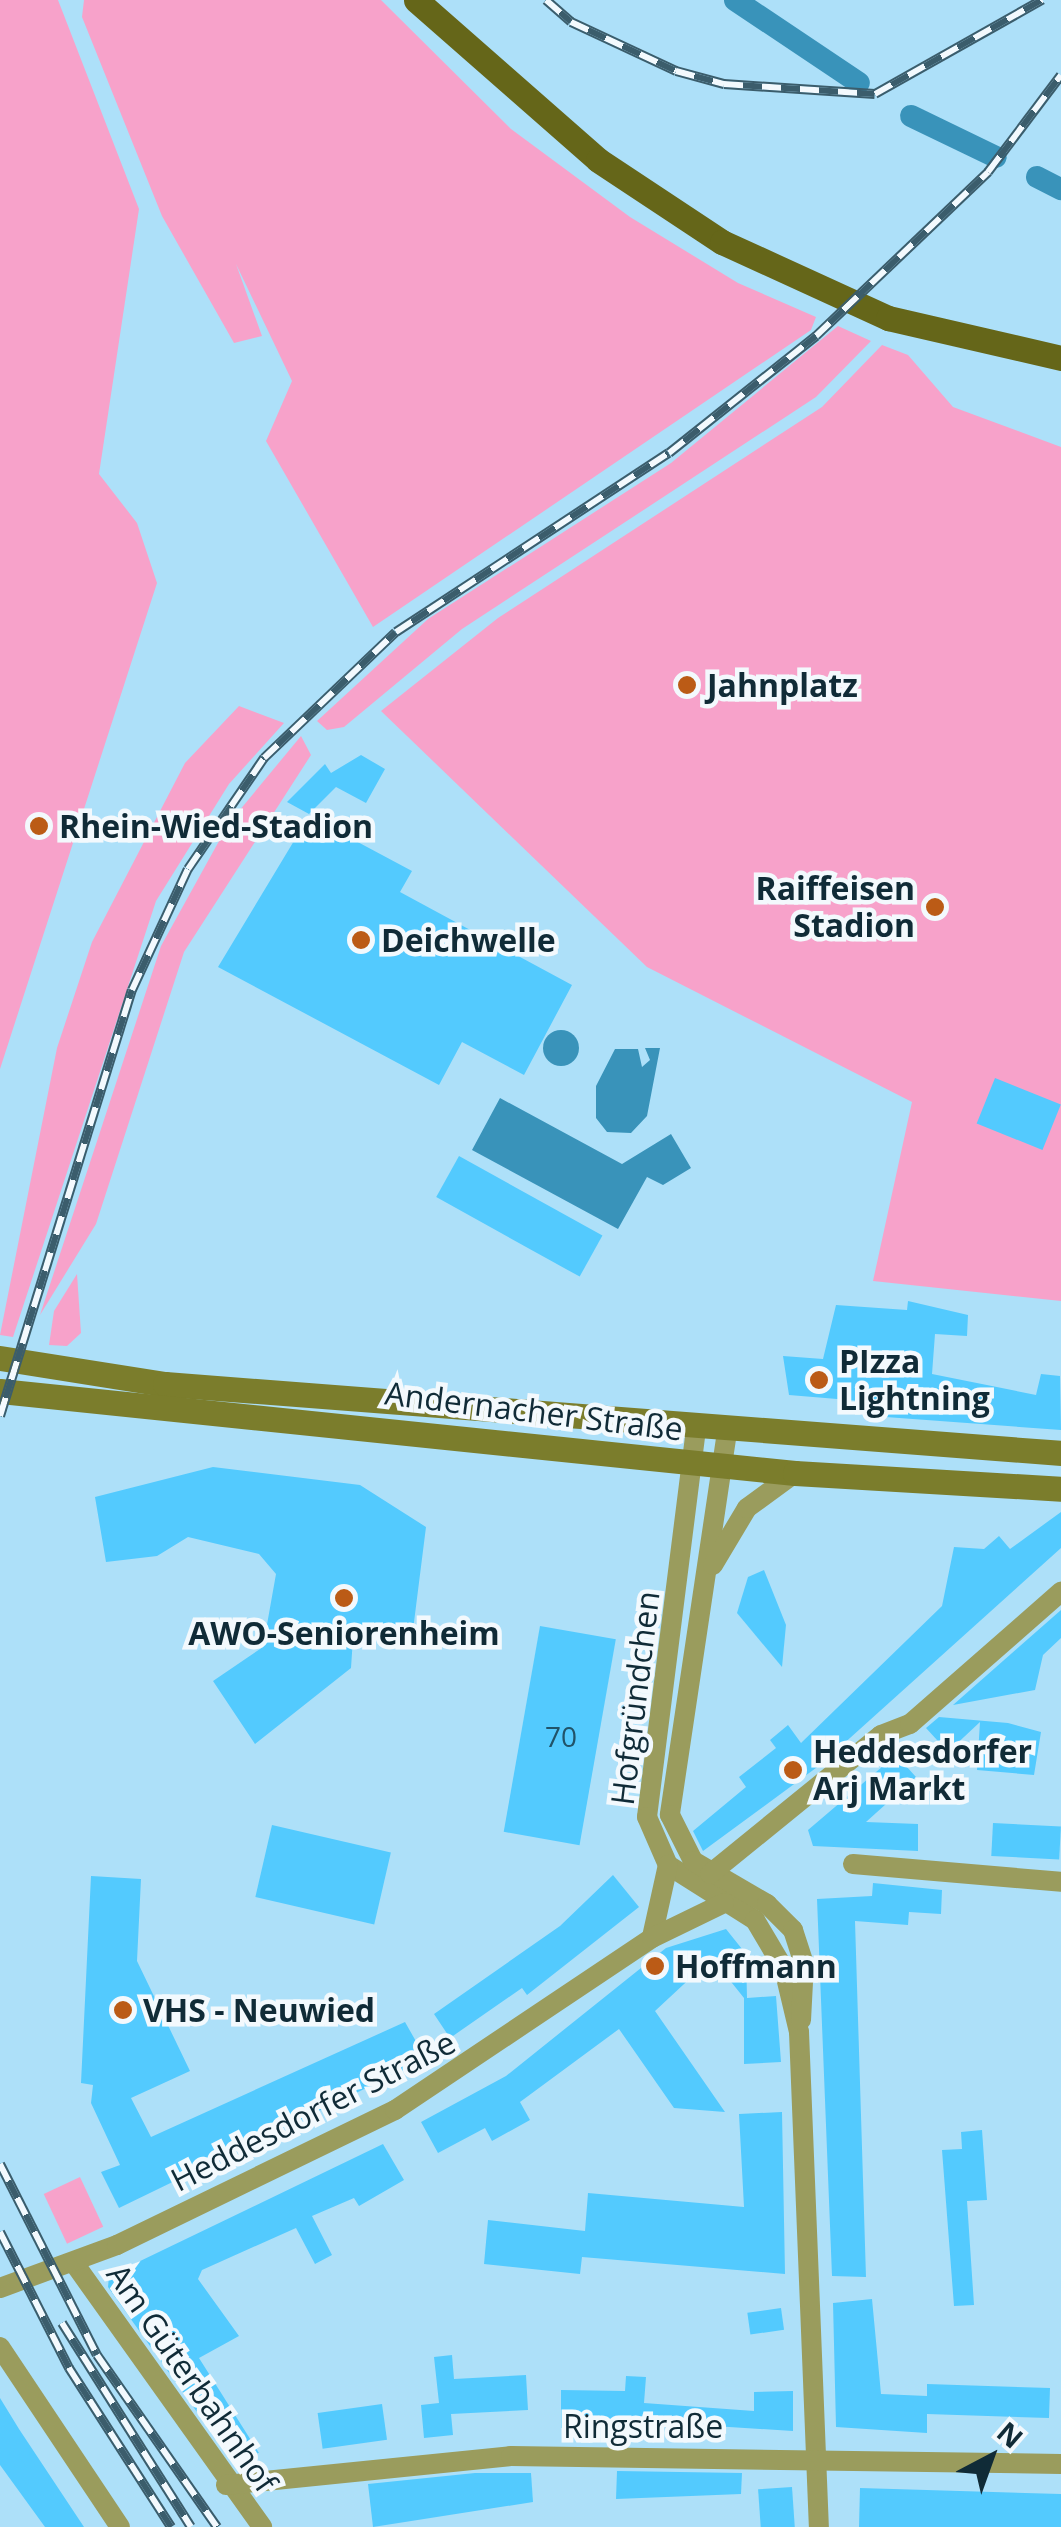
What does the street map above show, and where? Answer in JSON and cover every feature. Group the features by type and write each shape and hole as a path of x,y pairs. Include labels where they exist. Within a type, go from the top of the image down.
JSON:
{"main road":[{"path":"416,0 598,160 722,242 888,318 1061,358"}],"street":[{"name":"Andernacher Straße","path":"0,1358 165,1384 727,1432 1061,1454"},
{"name":"Andernacher Straße","path":"0,1390 795,1473 1061,1489"},
{"name":"Hofgründchen","path":"696,1429 647,1817 668,1866 699,1874 767,1904 792,1930 805,1978 799,2032 819,2527"},
{"name":"Hofgründchen","path":"727,1432 670,1790 674,1833 699,1874 724,1903 776,1942 799,2032"},
{"path":"705,1580 747,1508 795,1473"},
{"path":"684,1919 699,1874 882,1734 910,1724 1061,1592"},
{"path":"853,1864 1061,1882"},
{"path":"652,1938 668,1866"},
{"name":"Heddesdorfer Straße","path":"0,2288 74,2263 394,2110 652,1938 684,1919 724,1903"},
{"name":"Am Güterbahnhof","path":"74,2263 226,2485 262,2527"},
{"path":"0,2347 120,2527"},
{"name":"Ringstraße","path":"226,2485 511,2456 817,2456 1061,2464"}],"shaded area":[{"path":"0,0 58,0 139,209 99,474 137,523 157,583 0,1069"},
{"path":"84,0 381,0 511,129 630,217 738,283 816,317 811,330 373,627 266,441 292,381 236,264 262,336 234,343 162,216 82,17"},
{"path":"838,326 871,341 816,397 462,629 344,727 327,730 317,721 428,619 671,463"},
{"path":"882,345 908,355 953,407 1061,447 1061,1301 873,1281 912,1102 647,967 381,711 498,618 822,407"},
{"path":"239,706 284,723 229,784 156,901 13,1337 0,1335 57,1048 92,942 185,763"},
{"path":"301,736 311,755 184,952 96,1224 40,1315 161,946 229,823"},
{"path":"77,1274 81,1333 67,1346 49,1345 54,1311"},
{"path":"80,2177 103,2227 67,2244 44,2194"}],"water":[{"path":"561,1030 574,1035 579,1048 574,1061 561,1066 548,1061 543,1048 548,1035"},
{"path":"645,1048 660,1048 647,1116 631,1133 607,1132 596,1118 596,1086 615,1049 638,1049 642,1067 650,1060"},
{"path":"500,1098 622,1164 671,1134 691,1168 663,1185 647,1177 618,1229 472,1150"}],"building":[{"path":"361,755 385,769 366,803 336,787 309,814 287,802 325,764 331,773"},
{"name":"Deichwelle","path":"309,816 412,871 400,892 572,985 524,1075 462,1042 439,1085 218,967"},
{"path":"995,1078 1061,1105 1042,1150 977,1123"},
{"path":"459,1156 602,1236 580,1277 436,1197"},
{"path":"908,1301 968,1315 967,1336 935,1334 932,1374 1036,1395 1041,1374 1060,1376 1061,1430 872,1416 873,1402 789,1395 783,1356 823,1359 836,1305 907,1310"},
{"name":"AWO-Seniorenheim","path":"213,1467 360,1485 426,1527 412,1638 354,1623 351,1668 255,1744 213,1681 263,1647 276,1574 259,1554 188,1537 157,1556 106,1562 95,1497"},
{"path":"1061,1512 1061,1548 820,1765 703,1851 693,1831 746,1787 739,1777 776,1748 770,1740 788,1725 801,1743 942,1606 954,1547 984,1549 999,1536 1010,1549"},
{"path":"764,1570 786,1625 782,1667 737,1613 748,1577"},
{"path":"1061,1610 1061,1638 1043,1655 1035,1690 953,1705"},
{"path":"540,1626 616,1639 580,1845 504,1832"},
{"path":"939,1717 1008,1723 1041,1732 1034,1775 977,1770 980,1722 948,1752 926,1728"},
{"path":"896,1755 916,1777 866,1822 918,1824 918,1851 813,1846 808,1830"},
{"path":"993,1823 1061,1827 1059,1860 991,1856"},
{"path":"272,1825 391,1852 374,1925 255,1897"},
{"path":"613,1875 639,1907 527,1995 522,1988 450,2038 434,2014 560,1926"},
{"name":"VHS - Neuwied","path":"91,1876 141,1879 137,1961 190,2071 131,2098 151,2137 405,2022 426,2059 119,2208 101,2172 120,2165 91,2103 93,2085 81,2083"},
{"path":"873,1883 942,1890 941,1914 909,1912 908,1925 855,1921 866,2277 832,2276 817,1899 872,1896"},
{"path":"726,1929 746,1954 747,1998 776,1996 781,2062 744,2064 744,1998 712,1958 655,2011 725,2112 674,2108 619,2029 520,2102 530,2120 492,2141 485,2128 438,2153 421,2122 506,2076 666,1948"},
{"path":"782,2112 785,2274 582,2257 580,2274 484,2264 488,2220 585,2231 588,2193 744,2207 739,2114"},
{"path":"982,2130 987,2200 967,2201 974,2305 954,2306 942,2150 962,2149 961,2132"},
{"path":"383,2144 404,2180 359,2206 354,2198 312,2216 332,2255 315,2264 296,2228 202,2270 198,2279 239,2336 199,2358 259,2453 229,2457 108,2287 109,2276"},
{"path":"872,2299 881,2394 927,2396 927,2384 1050,2388 1049,2418 927,2414 927,2433 836,2427 833,2303"},
{"path":"781,2308 784,2330 750,2335 747,2313"},
{"path":"452,2355 454,2379 526,2375 528,2410 451,2414 453,2435 424,2438 421,2405 439,2403 434,2357"},
{"path":"626,2376 646,2377 644,2403 754,2411 754,2392 793,2391 793,2431 605,2419 605,2429 561,2428 561,2390 625,2391"},
{"path":"0,2398 84,2527 45,2527 0,2465"},
{"path":"382,2404 387,2440 323,2449 318,2413"},
{"path":"617,2471 742,2473 741,2494 616,2499"},
{"path":"475,2473 531,2473 533,2502 373,2527 368,2484"},
{"path":"792,2487 795,2527 761,2527 758,2489"},
{"path":"860,2488 1061,2494 1061,2527 859,2527"}],"waterway":[{"path":"735,0 859,83"},
{"path":"911,116 996,157"},
{"path":"1037,177 1061,189"}],"railway":[{"path":"546,0 571,22 676,71 724,84 875,94 1042,0"},
{"path":"0,1416 132,990 188,869 264,758 396,632 669,453 816,336 988,172 1061,75"},
{"path":"0,2164 97,2355 217,2527"},
{"path":"0,2232 69,2368 171,2527"},
{"path":"62,2323 191,2527"}],"place":[{"name":"Jahnplatz","path":"687,685"},
{"name":"Rhein-Wied-Stadion","path":"39,826"},
{"name":"Raiffeisen Stadion","path":"935,907"},
{"name":"Deichwelle","path":"361,940"},
{"name":"PIzza Lightning","path":"819,1380"},
{"name":"AWO-Seniorenheim","path":"344,1598"},
{"name":"Heddesdorfer Arj Markt","path":"793,1770"},
{"name":"Hoffmann","path":"655,1966"},
{"name":"VHS - Neuwied","path":"123,2010"}]}
